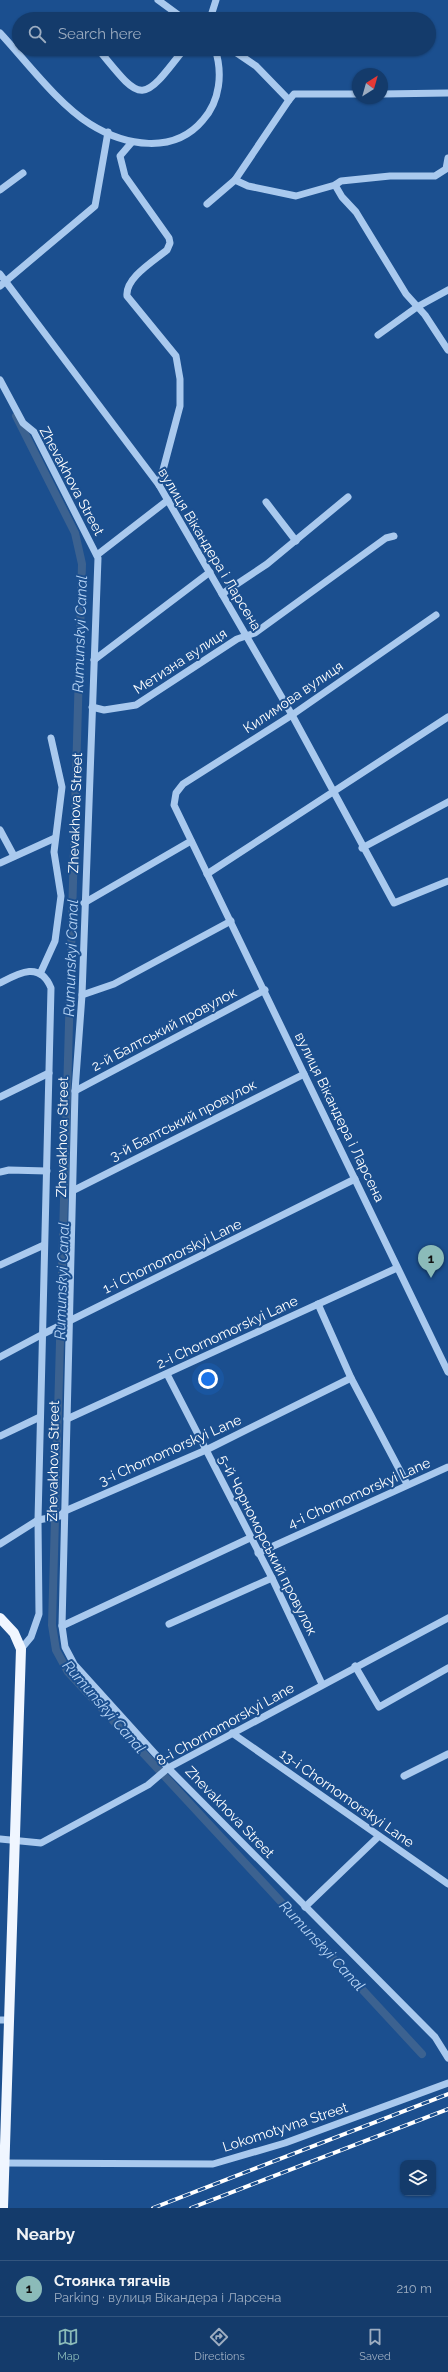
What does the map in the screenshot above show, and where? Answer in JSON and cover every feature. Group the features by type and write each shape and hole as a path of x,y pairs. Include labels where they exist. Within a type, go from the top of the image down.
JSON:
{"main road":[{"path":"0,1618 14,1633 21,1649 4,2020 3,2208"}],"street":[{"path":"158,0 174,12"},
{"path":"212,12 216,0"},
{"path":"0,33 12,46"},
{"path":"21,56 65,103 90,124 132,142 156,145 183,138 199,126 214,103 218,90 220,70 217,56"},
{"path":"104,56 129,86 138,92 144,92 150,89 179,56"},
{"path":"241,56 256,66 290,100"},
{"path":"388,94 448,93"},
{"path":"207,204 236,180 294,94 352,94"},
{"path":"3,284 95,206 108,132"},
{"path":"132,142 120,156 125,176 169,238 170,243 167,250 130,282 126,290 127,296 176,356 180,379 180,406 159,485"},
{"path":"236,180 248,186 287,196 296,196 335,185 341,181 371,177 435,176 446,169 448,158"},
{"path":"0,190 23,173"},
{"path":"335,185 342,197 356,212 406,294 448,350"},
{"name":"вулиця Вікандера і Ларсена","path":"0,274 3,284 159,485 292,715 362,848 394,904 448,881"},
{"path":"378,334 417,307 448,290"},
{"name":"Zhevakhova Street","path":"0,380 23,423 34,432 97,555 82,995 75,1091 74,1190 66,1323 67,1419 63,1514 62,1626 66,1647 74,1664 168,1768 304,1907 435,2037 448,2058"},
{"path":"222,594 267,564 348,497"},
{"path":"97,555 168,500"},
{"path":"266,502 296,541"},
{"name":"Метизна вулиця","path":"92,707 104,710 136,705 237,639 255,633 386,538 394,536"},
{"path":"94,660 210,572"},
{"name":"Килимова вулиця","path":"174,805 176,793 183,784 292,715 436,615"},
{"path":"207,874 333,794 448,717"},
{"name":"Zhevakhova Street","path":"21,1649 36,1627 39,1614 40,1417 51,988 40,974 55,941 61,896 54,852 55,838 60,819 62,787 51,738"},
{"path":"362,848 448,802"},
{"name":"вулиця Вікандера і Ларсена","path":"174,805 265,990 448,1372"},
{"path":"0,830 14,856"},
{"path":"0,863 55,838"},
{"path":"84,903 191,842"},
{"path":"82,995 114,984 231,921"},
{"path":"0,983 22,972 40,974"},
{"name":"2-й Балтський провулок","path":"75,1091 265,990"},
{"path":"0,1097 49,1073"},
{"name":"3-й Балтський провулок","path":"74,1190 304,1074"},
{"path":"0,1172 9,1170 47,1171"},
{"name":"1-i Chornomorskyi Lane","path":"0,1357 43,1334 355,1179"},
{"path":"0,1265 44,1245"},
{"name":"2-i Chornomorskyi Lane","path":"67,1419 397,1268"},
{"path":"318,1304 350,1378 407,1484"},
{"name":"5-й Чорноморський провулок","path":"167,1374 250,1538 272,1578 322,1684"},
{"name":"3-i Chornomorskyi Lane","path":"0,1544 40,1520 63,1514 206,1450 350,1378"},
{"path":"0,1436 40,1417"},
{"name":"4-i Chornomorskyi Lane","path":"258,1553 407,1484 448,1467"},
{"path":"62,1626 250,1538"},
{"path":"169,1624 272,1578"},
{"name":"8-i Chornomorskyi Lane","path":"0,1839 41,1842 148,1785 168,1768 355,1666 448,1618"},
{"path":"355,1666 379,1707 448,1668"},
{"name":"13-i Chornomorskyi Lane","path":"232,1733 378,1837 448,1884"},
{"path":"404,1776 448,1754"},
{"path":"304,1907 378,1837"},
{"name":"Lokomotyvna Street","path":"4,2163 213,2164 284,2143 448,2083"}],"waterway":[{"name":"Rumunskyi Canal","path":"16,416 75,533 82,564 52,1625 56,1650 68,1672 422,2054"}],"railway":[{"path":"153,2208 448,2094"},
{"path":"191,2208 448,2109"}],"place":[{"name":"Стоянка тягачів","path":"431,1278"}]}
